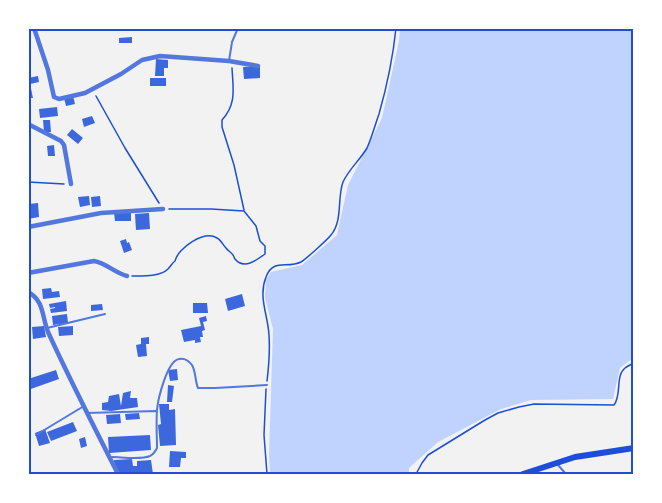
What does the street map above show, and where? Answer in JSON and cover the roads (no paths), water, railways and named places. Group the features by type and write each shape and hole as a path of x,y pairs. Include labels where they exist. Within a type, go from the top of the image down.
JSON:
{"main road":[{"path":"523,474 575,457 633,448"}],"street":[{"path":"34,28 54,97 58,99 93,90 142,60 160,56 229,61 258,66"},
{"path":"28,124 61,141 64,145 71,184"},
{"path":"28,227 102,213 163,209"},
{"path":"28,273 99,261 121,275 127,276"},
{"path":"28,292 36,297 41,307 47,328 118,474"}],"lane":[{"path":"229,61 232,42 238,28"},
{"path":"47,328 105,314"},
{"path":"109,457 144,457 155,452 159,401 169,368 174,361 179,359 188,361 193,366 198,387 267,385"},
{"path":"36,435 84,406"},
{"path":"87,414 157,411"},
{"path":"557,463 566,474"}],"water":[{"path":"400,29 633,29 633,358 620,368 613,399 531,400 501,409 438,442 409,468 409,474 270,474 273,329 265,298 266,279 271,272 302,265 337,235 348,185 382,118"}]}
